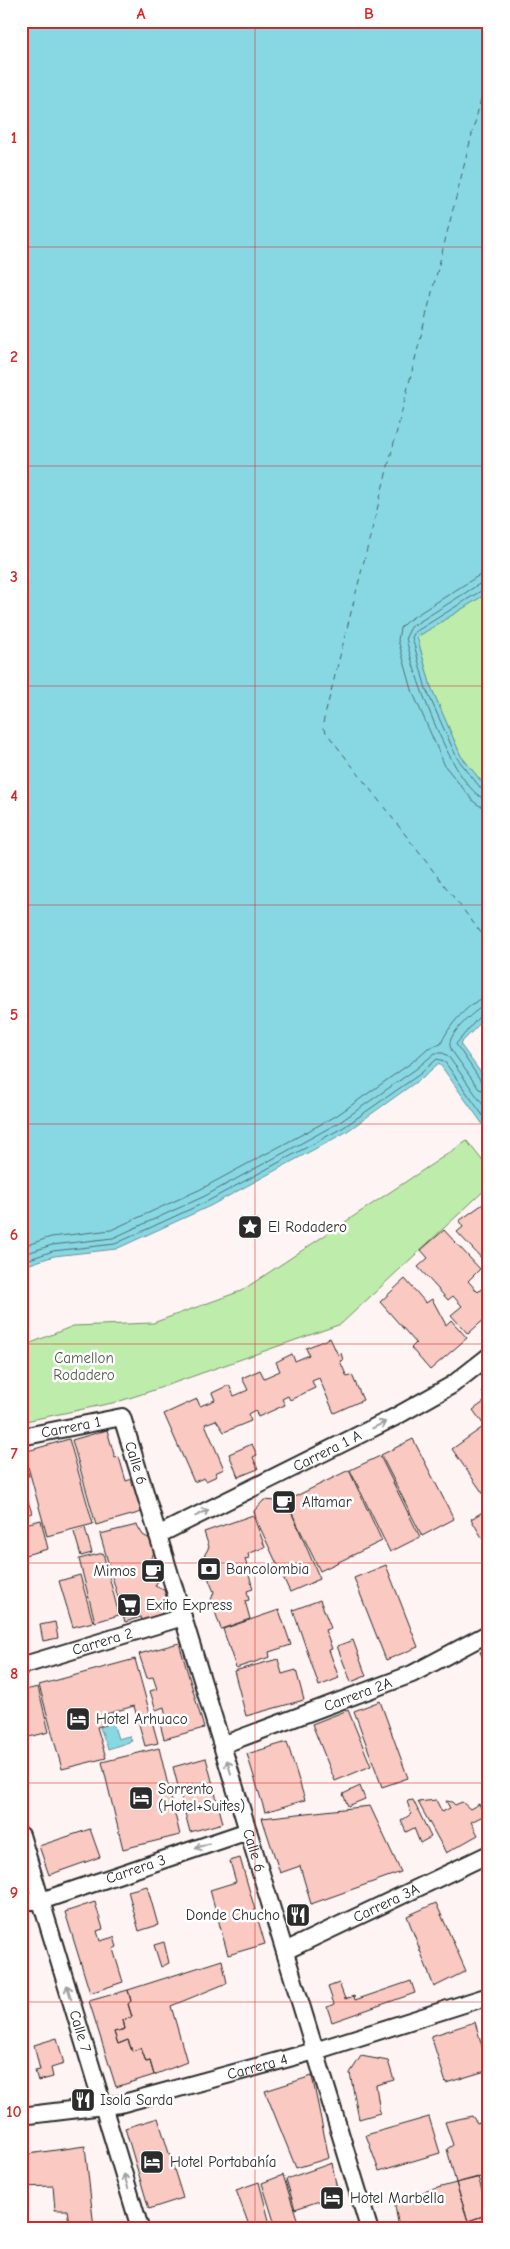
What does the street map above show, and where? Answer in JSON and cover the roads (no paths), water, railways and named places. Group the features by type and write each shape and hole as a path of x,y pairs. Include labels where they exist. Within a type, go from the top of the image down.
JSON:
{"street":[{"name":"Carrera 1 A","path":"158,1535 395,1417 452,1385 489,1356"},
{"name":"Calle 6","path":"122,1417 369,2228"},
{"name":"Carrera 1","path":"21,1437 122,1417"},
{"name":"Carrera 2","path":"21,1666 183,1617"},
{"name":"Carrera 2A","path":"222,1745 412,1674 489,1633"},
{"name":"Carrera 3","path":"21,1901 41,1901 248,1831"},
{"name":"Calle 7","path":"21,1835 140,2228"},
{"name":"Carrera 3A","path":"285,1951 489,1854"},
{"name":"Carrera 4","path":"21,2116 120,2104 316,2052 489,1996"}],"water":[{"path":"21,21 489,21 489,592 417,637 431,687 461,756 489,791 489,1014 460,1044 489,1084 489,1133 439,1063 423,1077 346,1132 210,1206 116,1249 54,1256 21,1267"},
{"path":"113,1723 118,1739 129,1736 132,1741 108,1749 100,1727"}],"place":[{"name":"El Rodadero","path":"250,1227"},
{"name":"Altamar","path":"284,1502"},
{"name":"Bancolombia","path":"209,1569"},
{"name":"Mimos","path":"153,1571"},
{"name":"Exito Express","path":"129,1605"},
{"name":"Hotel Arhuaco","path":"78,1719"},
{"name":"Sorrento (Hotel+Suites)","path":"141,1798"},
{"name":"Donde Chucho","path":"298,1915"},
{"name":"Isola Sarda","path":"83,2100"},
{"name":"Hotel Portabahía","path":"152,2162"},
{"name":"Hotel Marbella","path":"332,2198"}],"park label":[{"name":"Camellon Rodadero","path":"84,1366"}]}
